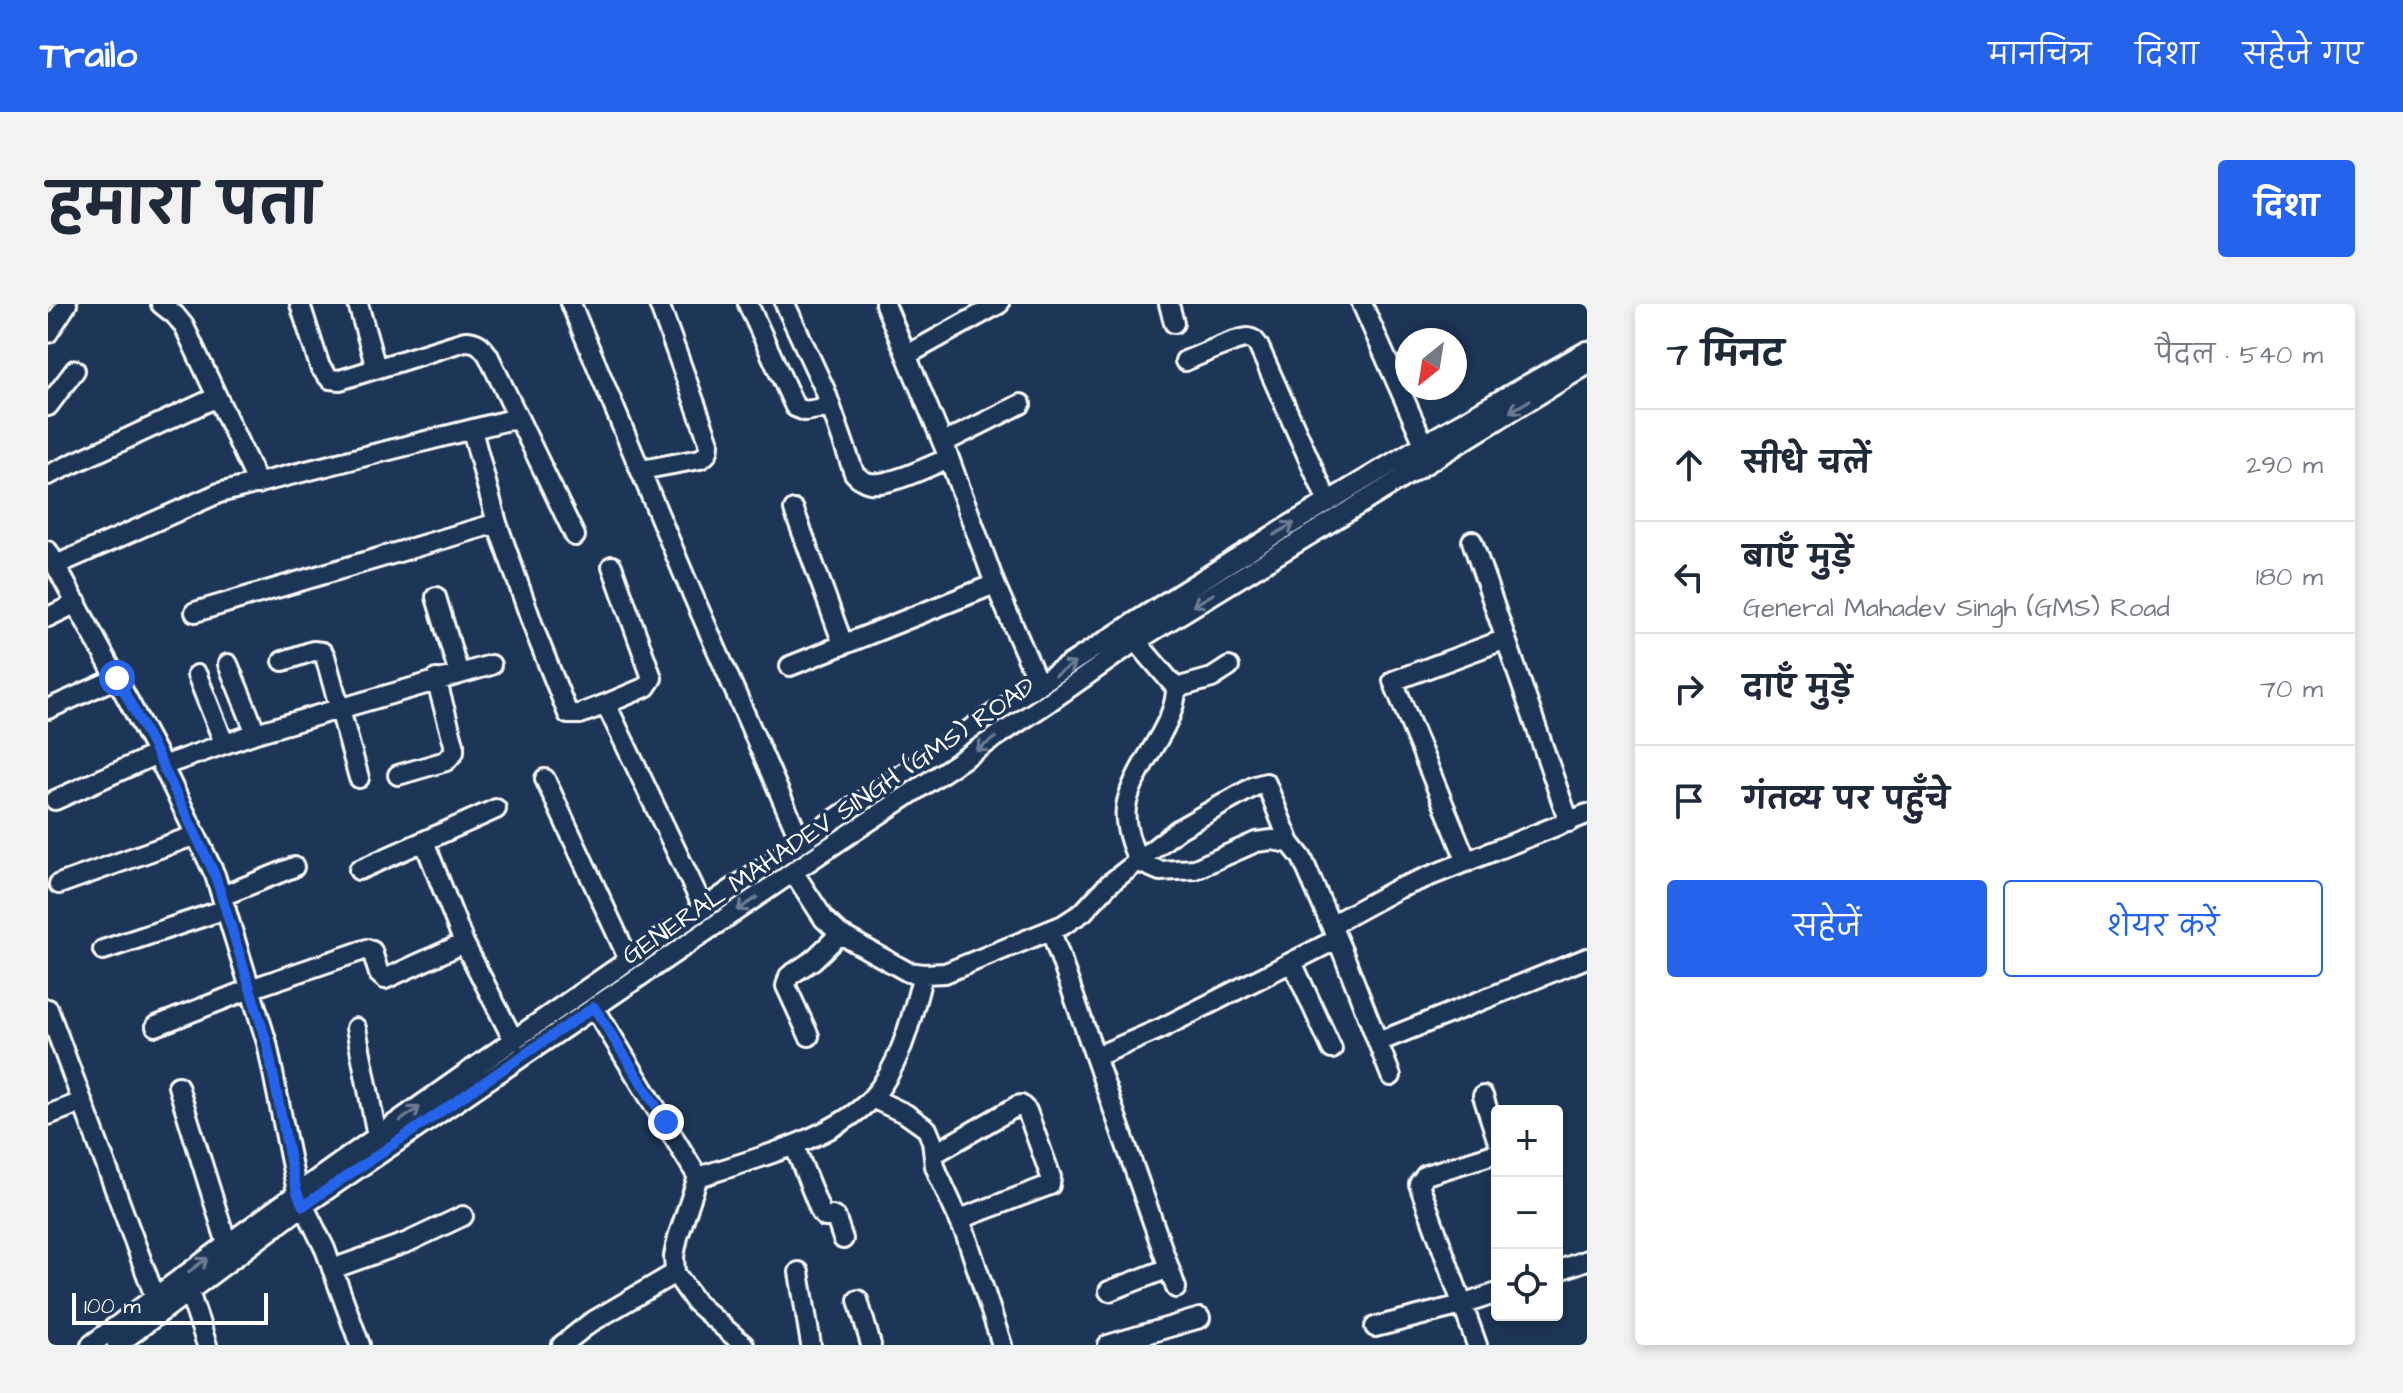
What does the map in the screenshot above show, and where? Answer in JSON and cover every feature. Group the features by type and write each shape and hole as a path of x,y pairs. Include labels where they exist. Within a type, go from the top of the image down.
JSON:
{"street":[{"path":"48,333 67,304"},
{"path":"161,304 184,326 258,484"},
{"path":"300,304 320,367 330,379 340,380 465,341 481,345 575,536"},
{"path":"358,304 376,368"},
{"path":"571,304 684,575 801,842"},
{"path":"641,470 700,459 709,451 709,442 659,304"},
{"path":"748,304 795,407 805,411 831,407"},
{"path":"785,304 831,407 854,473 862,481 884,483 1021,404"},
{"path":"885,304 946,450 995,584 1039,685"},
{"path":"907,355 999,304"},
{"path":"1169,304 1174,323"},
{"path":"1362,304 1424,444"},
{"path":"1185,361 1236,341 1253,340 1258,345 1328,502"},
{"path":"91,1345 227,1244 300,1199 377,1136 801,842 1215,570 1424,444 1586,358"},
{"name":"GENERAL MAHADEV SINGH (GMS) ROAD","path":"117,1345 189,1292 300,1199 594,1007 1136,641 1586,358"},
{"path":"48,406 75,370"},
{"path":"50,471 217,397"},
{"path":"360,1345 325,1249 300,1199 267,1043 215,875 160,760 52,558 219,493 517,418"},
{"path":"472,430 497,523 564,709 574,716 646,687 652,678 612,566"},
{"path":"794,510 843,644"},
{"path":"195,612 497,523"},
{"path":"1472,541 1569,822"},
{"path":"790,666 995,584"},
{"path":"436,597 459,674"},
{"path":"48,617 77,603"},
{"path":"1467,862 1393,681 1506,639"},
{"path":"1136,641 1176,688 1176,699 1168,720 1126,803 1128,834 1139,862 1160,871 1195,869 1256,842 1272,840 1290,843"},
{"path":"283,661 313,651 322,652 359,778"},
{"path":"228,664 256,733"},
{"path":"55,800 160,760 491,665"},
{"path":"1176,688 1212,678 1229,667"},
{"path":"197,675 224,743"},
{"path":"48,709 117,678"},
{"path":"398,775 446,761 454,752 436,679"},
{"path":"606,704 704,909"},
{"path":"545,779 629,960"},
{"path":"794,873 824,919 840,934 908,972 945,973 1051,931 1083,912 1109,884 1179,829 1255,786 1266,783 1290,843 1302,858 1334,932 1391,1076"},
{"path":"359,870 496,809"},
{"path":"1095,1057 1162,1028 1292,962 1397,889 1587,814"},
{"path":"59,884 196,835"},
{"path":"424,841 464,943 514,1041"},
{"path":"103,950 224,902 294,867"},
{"path":"1051,931 1176,1288"},
{"path":"809,1036 786,986 787,980 840,934"},
{"path":"156,1026 250,989 367,949 372,951 379,974 385,979 464,943"},
{"path":"1378,1042 1587,958"},
{"path":"1292,962 1332,1049"},
{"path":"698,1177 794,1145 845,1120 872,1098 887,1077 902,1043 923,974"},
{"path":"594,1007 698,1177 678,1237 674,1256 675,1273 696,1303 744,1345"},
{"path":"48,1009 155,1297"},
{"path":"356,1028 377,1136"},
{"path":"178,1086 227,1244"},
{"path":"1483,1096 1491,1121"},
{"path":"872,1098 927,1129 939,1176 960,1219 1002,1345"},
{"path":"48,1115 82,1102"},
{"path":"934,1154 1017,1106 1021,1105 1027,1111 1051,1177 1050,1185 960,1219"},
{"path":"794,1145 821,1213 825,1217 836,1218 843,1239"},
{"path":"1477,1345 1419,1184 1426,1175 1491,1155"},
{"path":"332,1269 408,1242 463,1216"},
{"path":"1563,1269 1587,1260"},
{"path":"1109,1291 1169,1268"},
{"path":"799,1272 811,1345"},
{"path":"562,1345 590,1323 675,1273"},
{"path":"189,1292 207,1345"},
{"path":"1375,1327 1491,1295"},
{"path":"858,1300 871,1345"},
{"path":"1108,1345 1200,1318"}],"route":[{"path":"117,678 215,875 267,1043 292,1171 303,1206 594,1007 666,1122"}]}
